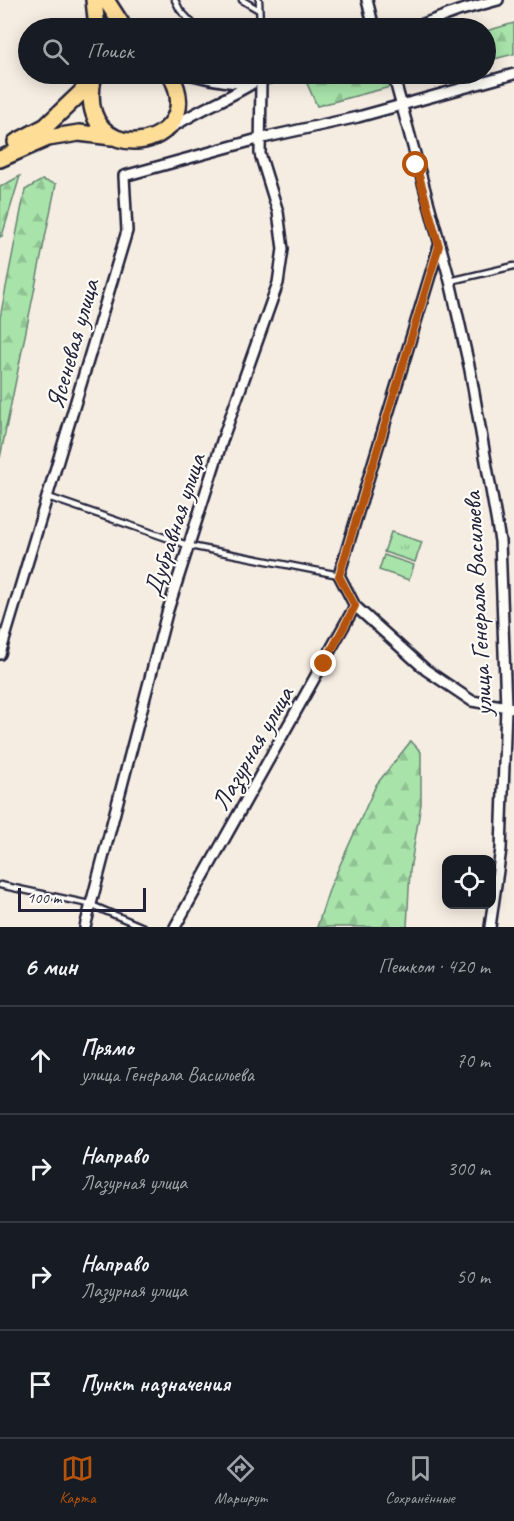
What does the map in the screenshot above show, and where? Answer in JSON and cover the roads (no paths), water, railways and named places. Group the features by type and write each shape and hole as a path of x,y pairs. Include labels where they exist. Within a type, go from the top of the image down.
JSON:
{"main road":[{"path":"94,0 97,18"},
{"path":"106,0 118,18"},
{"path":"0,151 46,126 86,84"},
{"path":"93,84 91,107 101,127 112,137"},
{"path":"0,159 48,138 79,132 138,143 161,134 172,123 179,108 179,89 176,84"}],"street":[{"path":"367,0 372,18"},
{"path":"439,18 498,0"},
{"path":"496,79 514,74"},
{"path":"161,134 195,111 232,96 250,84"},
{"name":"Дубравная улица","path":"85,927 89,904 111,832 164,623 280,272 283,249 278,212 260,154 258,138 258,84"},
{"name":"улица Генерала Васильева","path":"396,84 450,281 492,484 500,541 510,708 501,849 490,927"},
{"path":"258,138 358,117 476,84"},
{"name":"Ясеневая улица","path":"0,654 127,231 124,176 258,138"},
{"path":"439,246 339,576 355,606 426,670 472,701 510,708"},
{"name":"Лазурная улица","path":"175,927 355,606"}],"lane":[{"path":"175,0 188,18"},
{"path":"243,0 259,10"},
{"path":"259,18 260,0"},
{"path":"450,281 514,266"},
{"path":"48,498 190,546 339,576"},
{"path":"0,885 89,904 143,927"}]}
